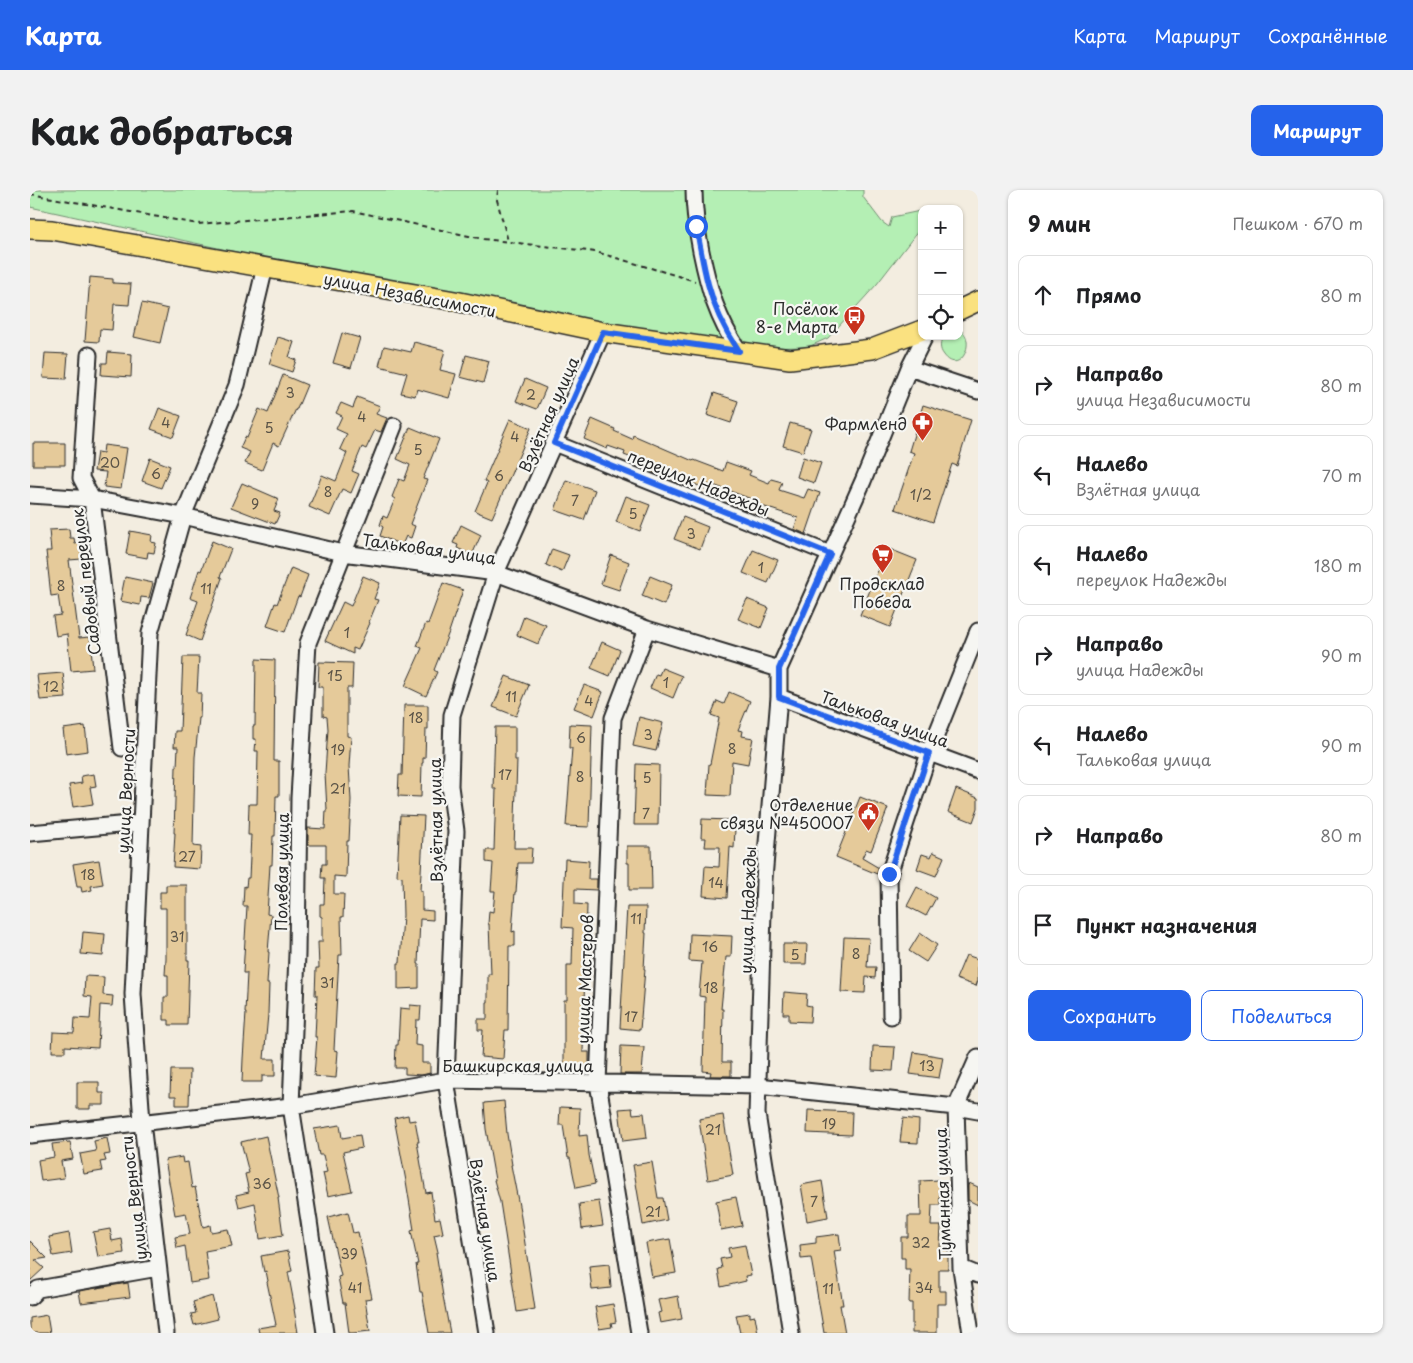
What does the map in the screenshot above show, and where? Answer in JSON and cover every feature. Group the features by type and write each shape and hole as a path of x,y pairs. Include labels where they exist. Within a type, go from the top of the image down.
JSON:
{"main road":[{"name":"улица Независимости","path":"30,229 52,230 455,302 603,332 790,358 872,348 918,331"},
{"path":"963,308 978,301"}],"street":[{"path":"694,190 696,226 708,284 714,305 739,351"},
{"name":"улица Верности","path":"166,1333 142,1122 133,994 150,633 183,516 237,385 264,268"},
{"name":"Взлётная улица","path":"487,1333 446,1080 456,831 450,786 452,715 496,574 603,332"},
{"name":"улица Надежды","path":"791,1333 757,1114 764,879 779,697 779,669 863,481 909,368 923,340"},
{"name":"Садовый переулок","path":"89,355 81,478 92,499 122,748"},
{"path":"909,368 978,391"},
{"name":"Полевая улица","path":"325,1333 291,1106 297,954 299,798 308,643 394,426"},
{"name":"переулок Надежды","path":"554,443 830,554"},
{"name":"Тальковая улица","path":"30,495 92,499 183,516 343,553 496,574 647,630 779,669"},
{"name":"улица Мастеров","path":"639,1333 598,1083 613,718 647,630"},
{"path":"891,1016 889,874 929,753 978,631"},
{"name":"Тальковая улица","path":"779,697 978,771"},
{"path":"30,833 141,823"},
{"name":"Туманная улица","path":"971,1333 961,1268 956,1107 978,1057"},
{"name":"Башкирская улица","path":"30,1135 291,1106 446,1080 758,1086 978,1111"},
{"path":"30,1297 38,1289 158,1268"},
{"path":"961,1268 978,1274"}],"path":[{"path":"498,190 497,200 508,242"},
{"path":"30,194 198,224 353,211 483,239 596,252 679,276"}],"green space":[{"path":"30,190 863,190 863,197 882,222 889,227 892,217 918,211 918,231 877,284 828,338 808,347 753,348 603,332 30,207"},
{"path":"963,333 967,340 965,354 956,362 950,361 941,350 941,341 963,340"}],"building":[{"path":"90,277 113,279 113,283 131,284 129,305 114,304 112,330 100,329 99,342 85,341"},
{"path":"142,303 168,309 160,343 134,337"},
{"path":"342,333 360,338 351,368 333,363"},
{"path":"278,337 294,342 289,357 296,360 292,372 269,364"},
{"path":"414,342 445,350 440,370 456,374 449,398 417,389 415,396 401,393 407,373 379,366 384,346 411,352"},
{"path":"108,352 132,354 131,377 101,375 102,363 107,363"},
{"path":"45,353 68,354 66,379 43,378"},
{"path":"466,355 489,361 483,383 460,377"},
{"path":"283,375 307,385 279,446 273,443 262,470 245,463 250,452 240,448 245,437 247,438 259,409 268,413"},
{"path":"525,379 546,388 537,409 516,401"},
{"path":"714,393 738,401 731,423 707,415"},
{"path":"357,397 380,406 376,414 387,418 381,432 375,430 366,449 362,447 352,471 359,474 351,493 342,489 330,516 309,507 322,475 336,481 347,453 340,449 347,434 336,429 342,416 336,413 341,403 353,408"},
{"path":"923,405 971,420 957,466 952,464 933,522 895,509 914,453 909,451"},
{"path":"159,408 181,416 173,437 151,429"},
{"path":"510,419 531,428 492,518 475,511 487,483 484,481"},
{"path":"592,419 632,439 633,435 693,461 723,471 726,462 751,471 749,475 769,483 771,479 782,482 779,490 804,498 808,489 820,493 806,534 794,529 798,518 756,504 757,501 713,485 707,484 705,489 674,474 671,479 648,471 650,465 624,455 625,452 608,446 607,449 584,439"},
{"path":"790,423 811,429 803,452 783,446"},
{"path":"410,427 439,439 423,479 427,480 410,524 415,526 411,538 406,536 402,545 380,536 383,527 380,525 383,516 387,518 395,499 392,497 399,479 404,481 410,465 397,459"},
{"path":"33,443 65,443 65,465 33,465"},
{"path":"104,445 127,448 121,489 104,487 106,472 94,471 97,452 103,453"},
{"path":"803,457 821,463 814,483 797,477"},
{"path":"150,458 170,466 161,488 142,481"},
{"path":"566,480 595,490 584,520 555,510"},
{"path":"242,483 279,499 274,511 280,513 275,524 231,507"},
{"path":"626,496 650,505 640,531 616,522"},
{"path":"683,517 708,527 700,549 674,539"},
{"path":"461,525 481,535 472,555 457,548 458,545 453,543"},
{"path":"69,529 70,538 74,538 75,544 80,543 82,559 69,560 79,638 90,637 93,669 71,671 67,634 56,636 53,616 61,615 58,595 51,596 46,551 51,551 49,530"},
{"path":"130,531 152,535 151,542 156,543 154,553 148,552 147,558 126,554"},
{"path":"212,541 231,549 200,641 186,635 198,601 190,598 199,570 201,571"},
{"path":"887,548 917,560 890,627 860,615"},
{"path":"552,549 569,555 562,572 546,565"},
{"path":"753,550 778,560 768,583 743,573"},
{"path":"611,555 629,562 619,590 601,584"},
{"path":"291,568 308,575 285,632 267,626"},
{"path":"363,576 380,583 374,599 378,600 358,650 353,648 353,654 325,641 343,602 351,606"},
{"path":"650,576 672,585 664,605 642,596"},
{"path":"125,577 153,583 149,598 141,597 140,605 120,601"},
{"path":"443,583 463,590 434,670 437,672 426,696 405,686 422,648 417,646 426,623 428,624"},
{"path":"747,599 769,608 761,628 738,619"},
{"path":"524,616 546,625 538,644 517,635"},
{"path":"602,642 620,650 610,676 591,668"},
{"path":"183,657 199,657 197,693 201,693 195,757 193,846 201,847 200,869 173,867 178,747 174,747 175,731 180,731"},
{"path":"256,659 275,660 274,761 279,761 279,796 276,796 275,836 273,836 272,865 270,865 267,914 271,915 267,984 269,984 268,1014 264,1059 275,1059 275,1076 262,1076 262,1082 242,1082 247,973 243,973 247,906 243,906 244,886 246,887 247,878 249,878 251,835 248,835 249,804 257,804 258,751 255,751 256,739 253,739 253,726 255,726"},
{"path":"319,662 353,663 352,688 347,688 347,736 351,737 349,766 351,800 346,877 334,876 334,894 344,894 343,917 341,917 342,955 339,955 334,1050 338,1051 336,1078 314,1076 317,1037 315,1037 316,968 319,968 318,942 322,942 320,904 324,904 325,878 321,878 322,864 326,864 326,845 308,845 308,828 325,829 327,810 325,773 328,729 327,717 323,716 323,687 318,687"},
{"path":"662,668 682,676 673,698 650,688 656,674 659,675"},
{"path":"63,673 66,698 40,700 37,675"},
{"path":"506,676 529,685 516,716 493,707"},
{"path":"584,685 603,692 594,716 574,708"},
{"path":"729,692 750,701 738,730 743,731 742,736 753,738 748,764 732,761 730,796 707,795 709,764 719,718 711,715 717,701 724,704"},
{"path":"404,705 428,705 428,729 426,729 425,758 423,758 422,763 421,797 398,796 399,775 402,775"},
{"path":"639,717 663,723 656,751 633,746"},
{"path":"570,724 592,725 589,827 566,826 572,748 569,748"},
{"path":"85,726 88,751 66,754 63,729"},
{"path":"495,727 515,727 515,760 517,760 514,848 532,848 531,863 518,863 512,932 515,931 515,946 509,946 508,1030 505,1030 503,1059 481,1057 483,1030 478,1030 478,1019 487,1019 488,974 491,974 488,924 489,911 493,912 495,891 491,891 493,863 486,862 486,850 494,850 496,789 493,789"},
{"path":"636,764 659,765 658,825 634,825"},
{"path":"94,774 96,786 90,787 93,804 73,807 69,785 82,783 81,776"},
{"path":"956,789 978,798 978,808 973,822 948,812"},
{"path":"860,797 888,808 871,851 866,849 862,858 879,868 877,874 836,857"},
{"path":"400,815 424,816 420,891 422,891 422,910 433,911 433,920 420,919 419,988 398,989 398,963 400,963 403,915 402,877 397,876"},
{"path":"702,819 730,820 730,829 735,829 734,848 730,847 727,898 703,896 705,866 719,867 720,847 705,847 706,838 701,838"},
{"path":"627,846 651,846 652,890 629,890"},
{"path":"933,852 944,857 936,876 917,869 922,854 931,857"},
{"path":"565,859 589,861 588,879 597,879 597,890 575,889 575,904 587,905 586,940 590,940 590,960 585,960 583,1052 589,1052 589,1067 564,1066 564,1000 567,1000 567,965 572,965 573,928 562,927"},
{"path":"99,860 103,884 91,886 92,890 82,892 81,887 77,887 73,864"},
{"path":"166,885 187,885 187,960 189,960 187,1025 169,1025 169,1020 164,1020 164,997 168,997 168,975 165,975 166,908 160,908 160,892 166,892"},
{"path":"917,887 936,898 926,916 907,906"},
{"path":"627,907 646,907 645,969 640,1030 620,1028"},
{"path":"83,932 105,934 103,956 81,954"},
{"path":"920,933 937,945 926,962 909,951"},
{"path":"690,934 732,936 731,957 726,957 721,1009 723,1009 722,1062 731,1062 731,1076 710,1076 711,1072 703,1071 705,997 699,996 702,962 689,961"},
{"path":"844,937 869,938 867,967 876,967 875,978 866,977 865,993 841,992"},
{"path":"783,944 807,944 806,964 783,964"},
{"path":"966,955 978,959 978,980 976,986 956,979"},
{"path":"85,976 104,977 103,995 113,996 112,1006 100,1005 98,1048 65,1046 65,1052 52,1052 53,1032 74,1033 75,1018 90,1019 92,997 84,996"},
{"path":"784,992 807,994 806,1005 811,1006 810,1022 789,1021 789,1014 783,1014"},
{"path":"410,1005 421,1006 420,1020 416,1020 415,1045 422,1046 422,1063 430,1063 430,1073 422,1075 405,1074 405,1068 395,1068 400,1008 410,1009"},
{"path":"621,1046 644,1047 642,1074 620,1074"},
{"path":"873,1046 895,1047 893,1071 872,1070"},
{"path":"914,1052 943,1057 939,1078 910,1074"},
{"path":"171,1070 190,1070 189,1105 176,1105 176,1096 170,1096"},
{"path":"77,1082 99,1082 99,1093 104,1093 104,1105 90,1105 90,1109 77,1109"},
{"path":"504,1101 511,1165 535,1309 517,1312 500,1202 494,1180 484,1103"},
{"path":"560,1107 580,1108 579,1136 587,1135 595,1184 576,1188 570,1158 568,1158 563,1125 559,1125"},
{"path":"632,1108 633,1114 644,1113 647,1138 623,1141 619,1109"},
{"path":"808,1110 852,1112 851,1135 807,1133"},
{"path":"408,1115 409,1121 415,1120 426,1193 431,1192 435,1219 440,1218 443,1233 434,1235 450,1333 429,1333 422,1292 420,1292 416,1264 418,1264 411,1231 414,1230 394,1118"},
{"path":"723,1115 733,1175 708,1180 699,1119"},
{"path":"903,1118 919,1120 918,1143 900,1142"},
{"path":"340,1125 342,1138 360,1135 362,1148 343,1152 352,1191 328,1196 323,1173 327,1172 323,1155 319,1155 314,1129"},
{"path":"266,1136 279,1198 283,1235 260,1239 255,1203 239,1207 236,1195 249,1192 245,1174 249,1173 241,1142"},
{"path":"107,1138 110,1154 104,1155 106,1161 100,1162 102,1171 84,1174 80,1154 96,1151 94,1141"},
{"path":"70,1142 73,1159 61,1161 64,1178 41,1181 38,1160 54,1157 52,1144"},
{"path":"182,1157 183,1163 188,1162 192,1188 195,1187 203,1227 210,1225 211,1232 228,1229 232,1246 205,1251 209,1280 190,1283 185,1246 177,1248 175,1237 190,1234 186,1213 175,1215 165,1160"},
{"path":"652,1162 658,1198 663,1198 667,1220 643,1225 633,1165"},
{"path":"939,1180 940,1205 932,1205 931,1226 941,1226 940,1247 948,1247 948,1269 939,1269 939,1291 946,1291 946,1304 937,1304 937,1333 912,1333 912,1303 909,1303 910,1269 905,1269 905,1258 901,1258 901,1237 908,1237 908,1216 921,1216 920,1181"},
{"path":"822,1181 828,1217 807,1221 801,1185"},
{"path":"969,1183 978,1187 978,1205 968,1200"},
{"path":"736,1197 742,1226 721,1230 716,1201"},
{"path":"599,1201 603,1226 582,1229 579,1204"},
{"path":"348,1212 353,1233 358,1232 372,1298 365,1299 370,1331 353,1333 349,1333 345,1303 343,1303 338,1277 341,1276 328,1217"},
{"path":"110,1229 112,1241 122,1239 124,1253 98,1257 93,1232"},
{"path":"69,1233 72,1253 53,1256 49,1237"},
{"path":"839,1234 841,1250 834,1251 843,1305 840,1305 845,1333 824,1333 811,1258 801,1259 800,1245 816,1243 816,1237"},
{"path":"670,1239 676,1273 652,1277 646,1243"},
{"path":"30,1241 47,1258 35,1260 44,1268 30,1281"},
{"path":"745,1245 751,1275 745,1276 746,1281 721,1287 718,1269 722,1268 720,1259 730,1257 728,1248"},
{"path":"288,1251 292,1271 288,1272 298,1333 259,1333 258,1328 276,1325 266,1271 264,1272 261,1256"},
{"path":"609,1264 611,1288 592,1290 589,1266"},
{"path":"128,1283 130,1297 81,1303 79,1291"},
{"path":"212,1296 218,1319 194,1325 191,1314 196,1313 193,1302"},
{"path":"678,1296 682,1319 660,1323 658,1313 661,1312 658,1300"},
{"path":"613,1304 616,1322 611,1323 612,1327 599,1329 595,1307"},
{"path":"750,1313 750,1317 755,1316 758,1333 740,1333 736,1315"},
{"path":"47,1315 50,1333 30,1333 30,1318"}],"place":[{"name":"Посёлок 8-е Марта","path":"854,336"},
{"name":"Фармленд","path":"923,442"},
{"name":"Продсклад Победа","path":"882,573"},
{"name":"Отделение связи №450007","path":"869,832"}],"route":[{"path":"696,226 714,305 730,338 739,351 603,332 554,443 830,554 779,669 779,697 929,753 889,874"}]}
